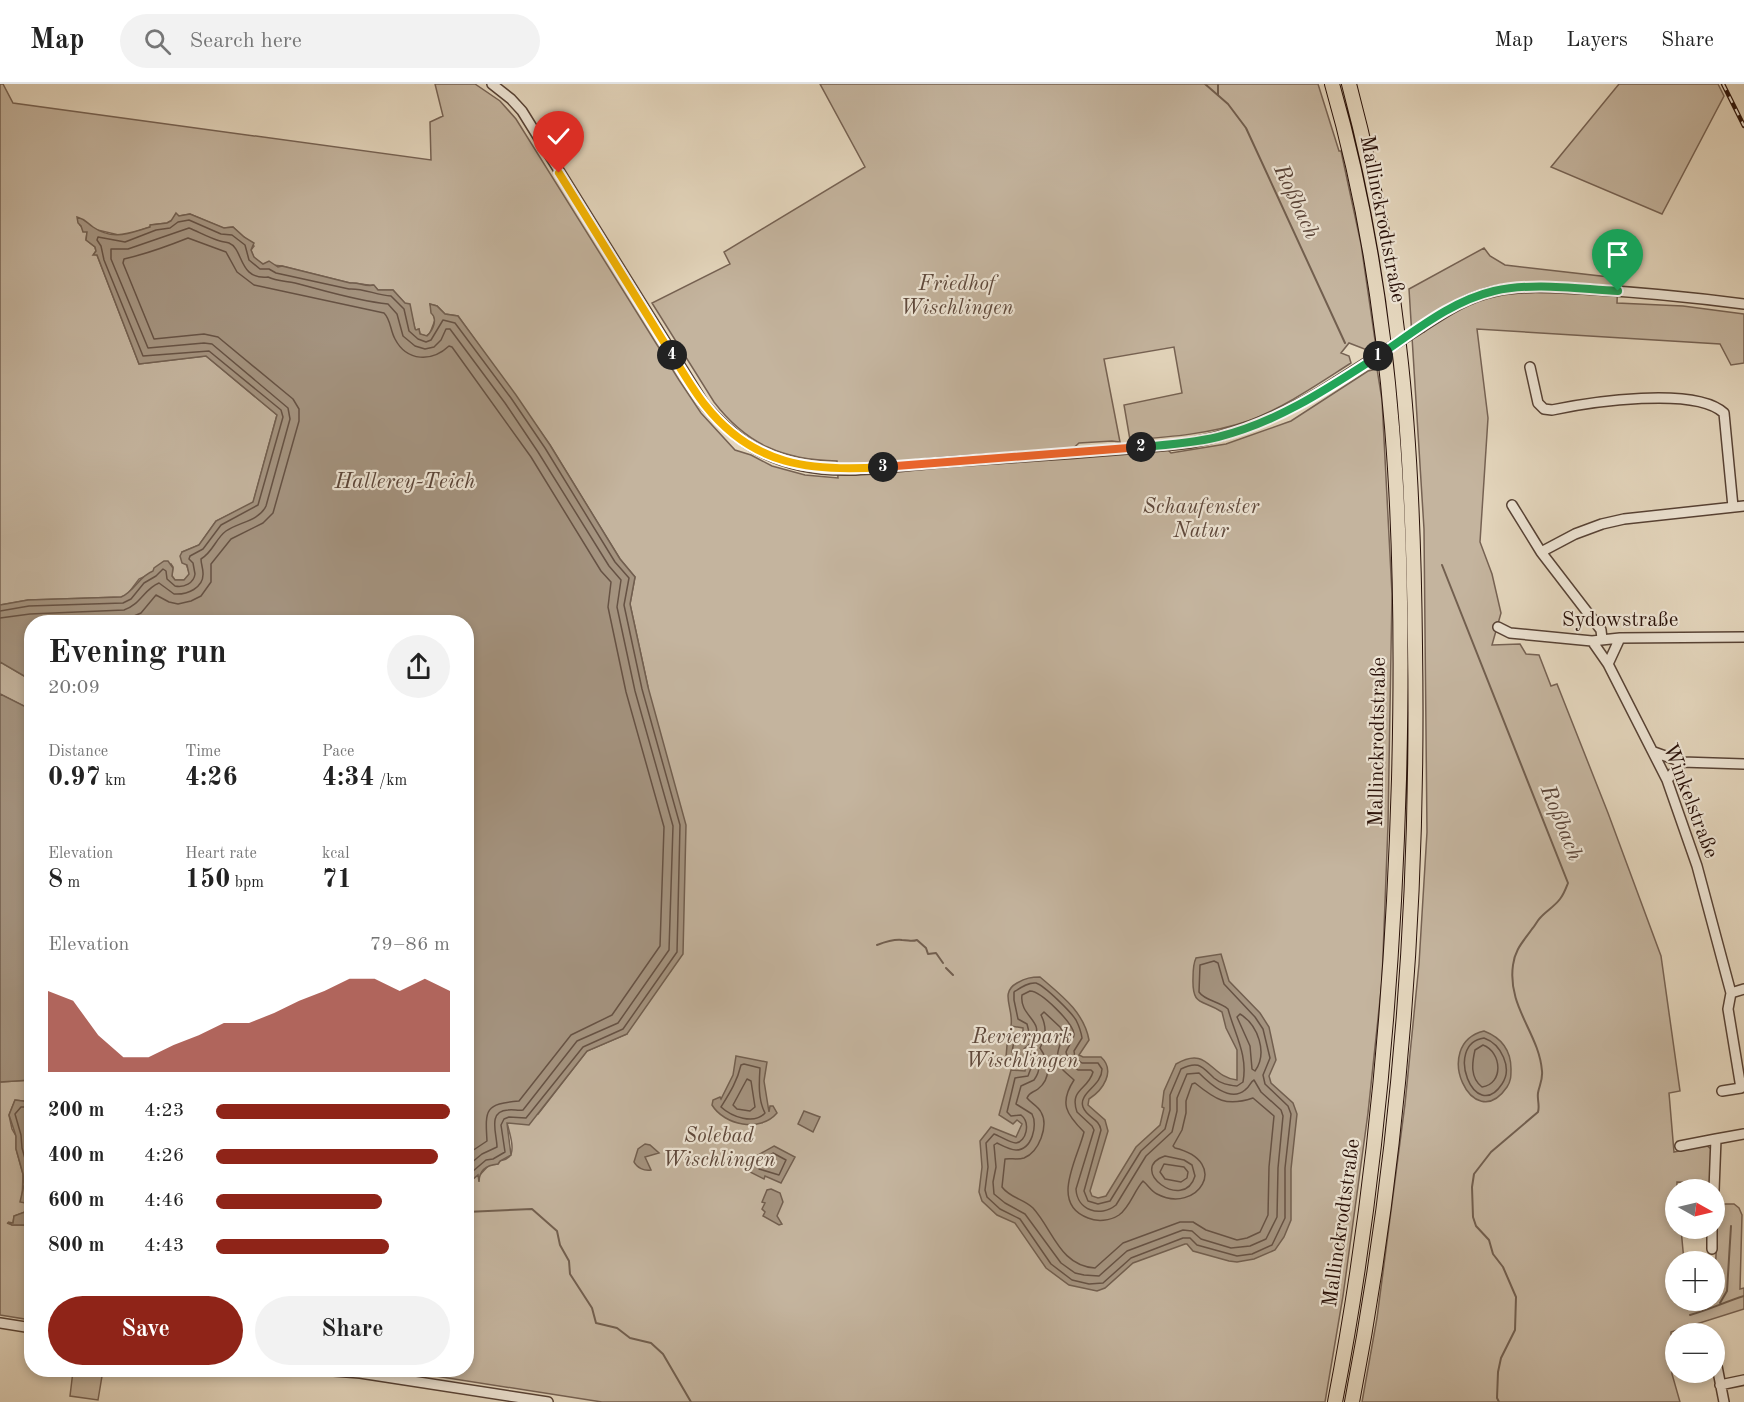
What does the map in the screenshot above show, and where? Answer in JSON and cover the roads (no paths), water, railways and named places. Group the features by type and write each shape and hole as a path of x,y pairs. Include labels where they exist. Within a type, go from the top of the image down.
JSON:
{"highway":[{"name":"Mallinckrodtstraße","path":"1332,84 1363,213 1381,323 1398,507 1402,668 1398,825 1390,981 1379,1114 1354,1297 1335,1402"},
{"name":"Mallinckrodtstraße","path":"1349,84 1378,212 1400,354 1411,495 1416,700 1414,819 1395,1116 1370,1301 1352,1402"}],"street":[{"path":"492,84 522,111 704,404 719,422 741,441 774,458 804,467 862,468 1190,443 1225,435 1267,421 1299,405 1472,298 1507,289 1535,287 1618,291 1744,304"},
{"path":"1530,367 1538,403 1544,409 1552,410 1619,399 1648,398 1702,402 1717,406 1724,413 1733,507"},
{"name":"Winkelstraße","path":"1512,505 1541,552 1601,630 1597,640 1654,752 1697,866 1731,993 1728,1009 1743,1090 1722,1091"},
{"path":"1541,552 1575,534 1624,519 1744,506"},
{"name":"Sydowstraße","path":"1498,627 1510,633 1597,640 1744,637"},
{"path":"1608,664 1620,638"},
{"path":"1654,752 1683,762 1744,764"},
{"path":"1666,780 1683,762"},
{"path":"1731,993 1744,989"},
{"path":"1680,1146 1744,1134"},
{"path":"1714,1179 1716,1139"},
{"path":"1712,1239 1712,1249"},
{"path":"0,1323 24,1327"},
{"path":"386,1377 548,1402"},
{"path":"1724,1402 1720,1385 1744,1380"}],"water":[{"name":"Hallerey-Teich","path":"176,213 179,216 190,214 224,228 233,227 254,243 251,250 254,257 263,264 269,261 278,267 282,266 350,283 374,285 378,290 393,290 405,303 410,304 415,329 419,329 420,334 427,336 434,324 430,304 437,306 445,314 458,316 550,445 620,559 635,577 630,604 648,687 686,825 683,954 627,1034 587,1051 529,1125 507,1123 511,1155 498,1164 484,1169 480,1174 479,1182 478,1175 474,1178 474,615 24,615 24,676 0,662 0,605 28,600 121,597 164,561 168,561 173,568 172,576 175,580 184,580 189,574 187,565 182,563 180,556 182,552 199,545 216,521 253,502 277,415 206,356 139,364 97,255 93,255 96,251 95,247 86,240 87,232 83,232 77,217 100,231 114,235 171,221"},
{"path":"0,694 24,706 24,1080 0,1082"},
{"path":"1221,954 1229,981 1260,1013 1269,1027 1276,1060 1269,1076 1271,1083 1293,1103 1297,1114 1291,1169 1291,1220 1284,1237 1275,1250 1254,1259 1229,1261 1193,1251 1185,1244 1133,1263 1105,1288 1097,1291 1069,1285 1046,1268 1015,1223 997,1215 982,1201 979,1192 982,1167 980,1141 991,1127 1016,1137 1022,1124 1017,1120 1013,1124 999,1115 1011,1070 1025,1071 1026,1066 1006,1057 1008,1034 1023,1033 1023,1028 1011,1026 1009,991 1023,980 1040,977 1056,990 1082,1021 1089,1040 1079,1055 1101,1057 1105,1062 1106,1080 1099,1091 1089,1099 1088,1105 1105,1120 1108,1131 1090,1191 1092,1196 1098,1198 1106,1196 1136,1147 1160,1125 1164,1108 1162,1107 1164,1091 1176,1064 1196,1058 1220,1074 1237,1080 1237,1050 1226,1028 1222,1012 1196,998 1193,987 1193,968 1196,958"},
{"path":"1484,1031 1496,1037 1507,1050 1511,1062 1511,1074 1507,1087 1494,1099 1481,1101 1471,1095 1462,1083 1459,1068 1460,1052 1468,1039"},
{"path":"736,1056 767,1062 764,1081 769,1112 770,1106 773,1106 777,1113 770,1119 752,1125 733,1122 725,1118 712,1105 713,1100 720,1097 721,1099 733,1075"},
{"path":"15,1100 24,1101 24,1185 16,1149 16,1136 9,1115"},
{"path":"804,1111 820,1117 813,1132 798,1124"},
{"path":"645,1144 650,1145 659,1153 645,1157 651,1170 641,1169 634,1162 638,1149"},
{"path":"774,1146 795,1157 781,1183 765,1176 764,1179 750,1172 758,1155"},
{"path":"24,1185 24,1203 20,1202"},
{"path":"771,1189 780,1193 783,1202 777,1216 782,1224 779,1225 763,1216 765,1212 762,1209 765,1203 762,1202 767,1190"},
{"path":"24,1212 24,1225 7,1223 13,1223 14,1216"}],"waterway":[{"name":"Roßbach","path":"1205,84 1228,104 1246,128 1345,343"},
{"path":"1218,84 1218,95"},
{"name":"Roßbach","path":"1442,565 1568,883 1560,899 1539,919 1520,946 1513,965 1512,980 1515,994 1540,1057 1542,1071 1538,1093 1538,1112 1491,1152 1474,1174 1472,1187 1473,1217 1476,1226 1489,1240 1493,1254 1503,1267 1516,1297 1515,1330 1501,1358 1498,1372 1497,1398 1499,1402"},
{"path":"877,945 896,940 917,940 926,948 928,954 936,953 943,963"},
{"path":"946,968 953,975"},
{"path":"474,1212 532,1209 557,1231 560,1245 569,1261 570,1274 592,1308 596,1323 617,1328 630,1338 651,1343 663,1354 691,1402"},
{"path":"1725,1294 1731,1226"},
{"path":"1690,1315 1744,1296"}],"railway":[{"path":"1723,84 1744,126"}],"park label":[{"name":"Friedhof Wischlingen","path":"957,296"},
{"name":"Schaufenster Natur","path":"1201,519"},
{"name":"Revierpark Wischlingen","path":"1022,1049"},
{"name":"Solebad Wischlingen","path":"719,1148"}]}
